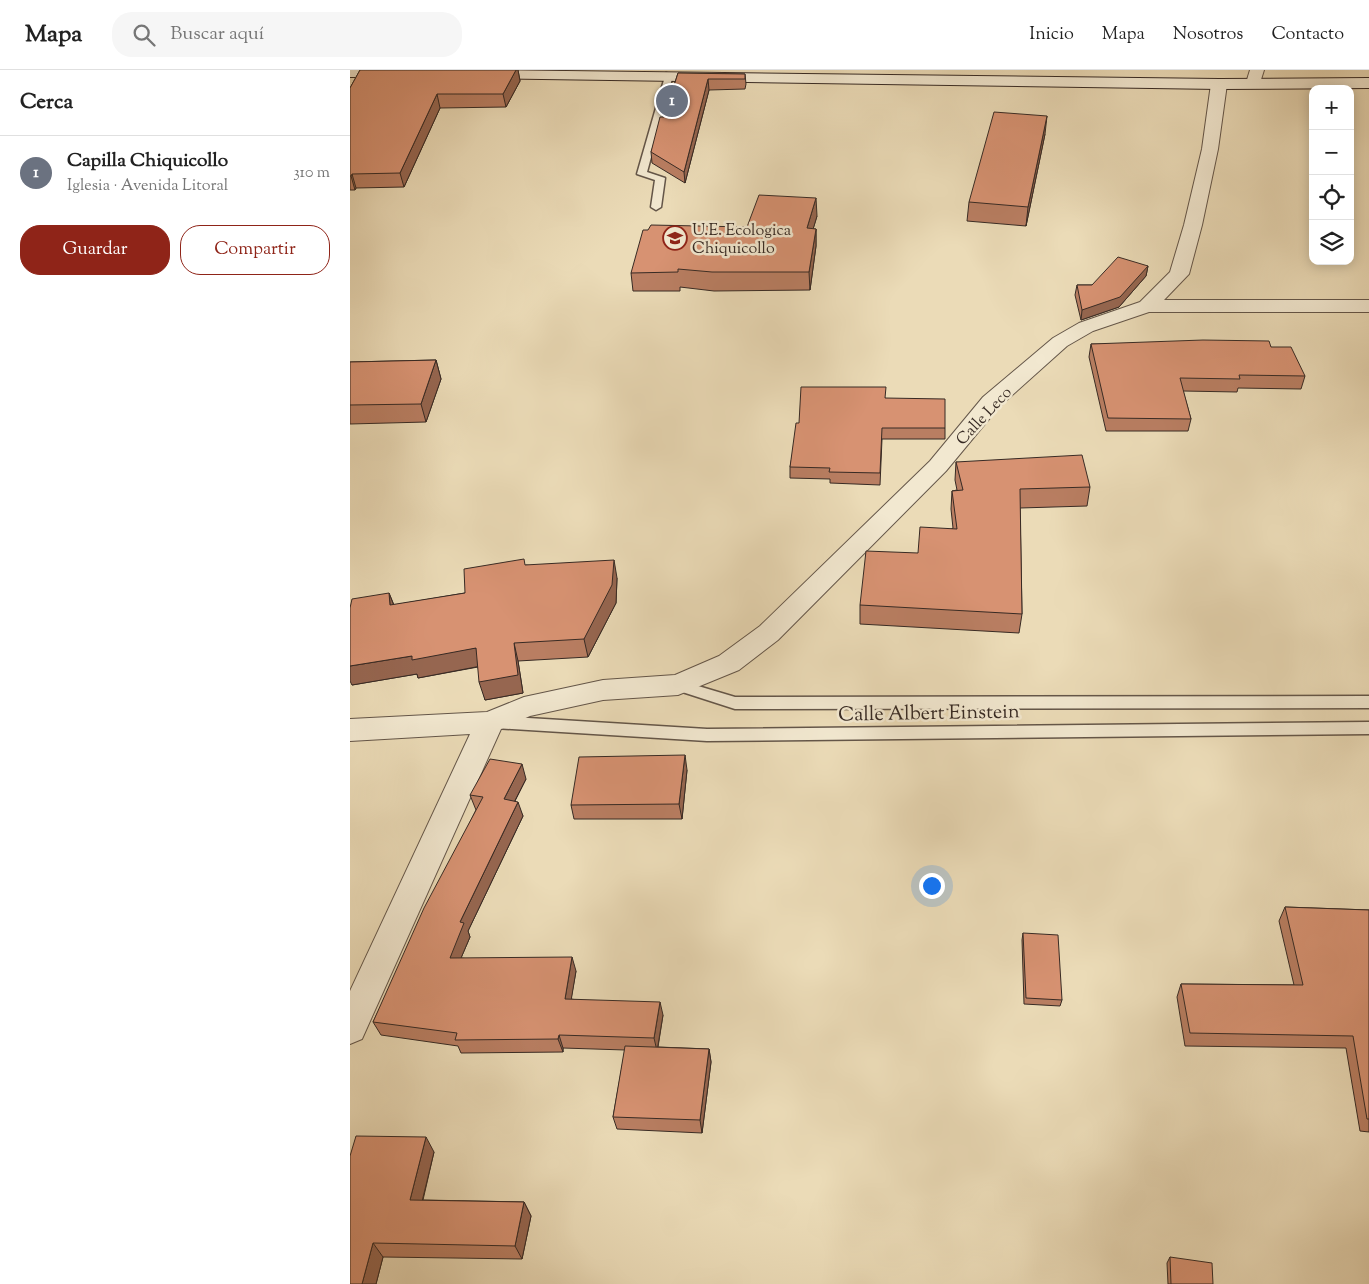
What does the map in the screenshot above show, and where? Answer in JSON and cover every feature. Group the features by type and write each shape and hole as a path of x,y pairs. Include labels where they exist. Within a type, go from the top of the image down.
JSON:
{"street":[{"path":"350,73 409,73"},
{"path":"468,74 1219,84 1256,76 1369,83"},
{"name":"Calle Leco","path":"490,722 524,707 603,690 678,685 729,663 769,633 938,466 991,402 1060,342 1086,327 1148,306 1179,274 1194,225 1210,149 1219,84"},
{"path":"1148,306 1369,306"},
{"path":"350,730 490,722 350,1028"}],"lane":[{"path":"656,207 660,178 642,174 669,76"},
{"name":"Calle Albert Einstein","path":"678,685 735,704 1369,702"},
{"name":"Calle Albert Einstein","path":"490,722 707,735 1369,728"}],"building":[{"path":"360,70 516,70 503,94 437,94 400,173 352,174 350,176 350,88"},
{"path":"678,73 745,74 745,79 708,79 684,172 651,152 660,117 664,117"},
{"path":"994,112 1047,116 1028,207 969,202"},
{"path":"759,195 816,198 807,228 816,229 809,272 712,272 678,269 678,272 631,273 643,230 648,230 651,225 747,227"},
{"path":"1118,257 1148,266 1120,297 1082,310 1077,285 1092,285"},
{"path":"1203,340 1269,341 1271,347 1291,347 1305,376 1239,375 1240,379 1180,378 1191,419 1108,418 1091,344"},
{"path":"436,360 421,404 350,405 350,362"},
{"path":"801,387 886,387 885,398 945,399 945,428 882,428 880,473 829,472 830,468 790,467 796,423 799,423"},
{"path":"1082,455 1090,487 1020,489 1022,614 860,605 866,551 918,553 920,527 957,529 952,491 963,490 956,462"},
{"path":"524,559 525,565 614,560 612,585 584,639 514,643 518,675 479,682 476,648 412,660 412,656 350,666 350,608 352,599 389,593 390,605 465,593 464,569"},
{"path":"685,755 679,804 571,805 579,757"},
{"path":"490,759 522,764 504,799 518,802 460,922 464,923 450,958 572,957 565,999 660,1002 654,1038 559,1035 558,1039 455,1040 457,1033 373,1022 424,908 483,797 470,795"},
{"path":"1285,907 1369,910 1369,1119 1367,1119 1353,1036 1190,1033 1181,984 1303,985"},
{"path":"1023,933 1058,935 1062,1000 1026,998"},
{"path":"625,1046 709,1049 700,1120 613,1117"},
{"path":"356,1136 426,1137 410,1200 524,1202 515,1246 373,1243 362,1284 350,1284 350,1156"},
{"path":"1170,1257 1212,1263 1213,1284 1171,1284"}],"place":[{"name":"Capilla Chiquicollo","path":"672,101"},
{"name":"U.E. Ecologica Chiquicollo","path":"675,238"}]}
